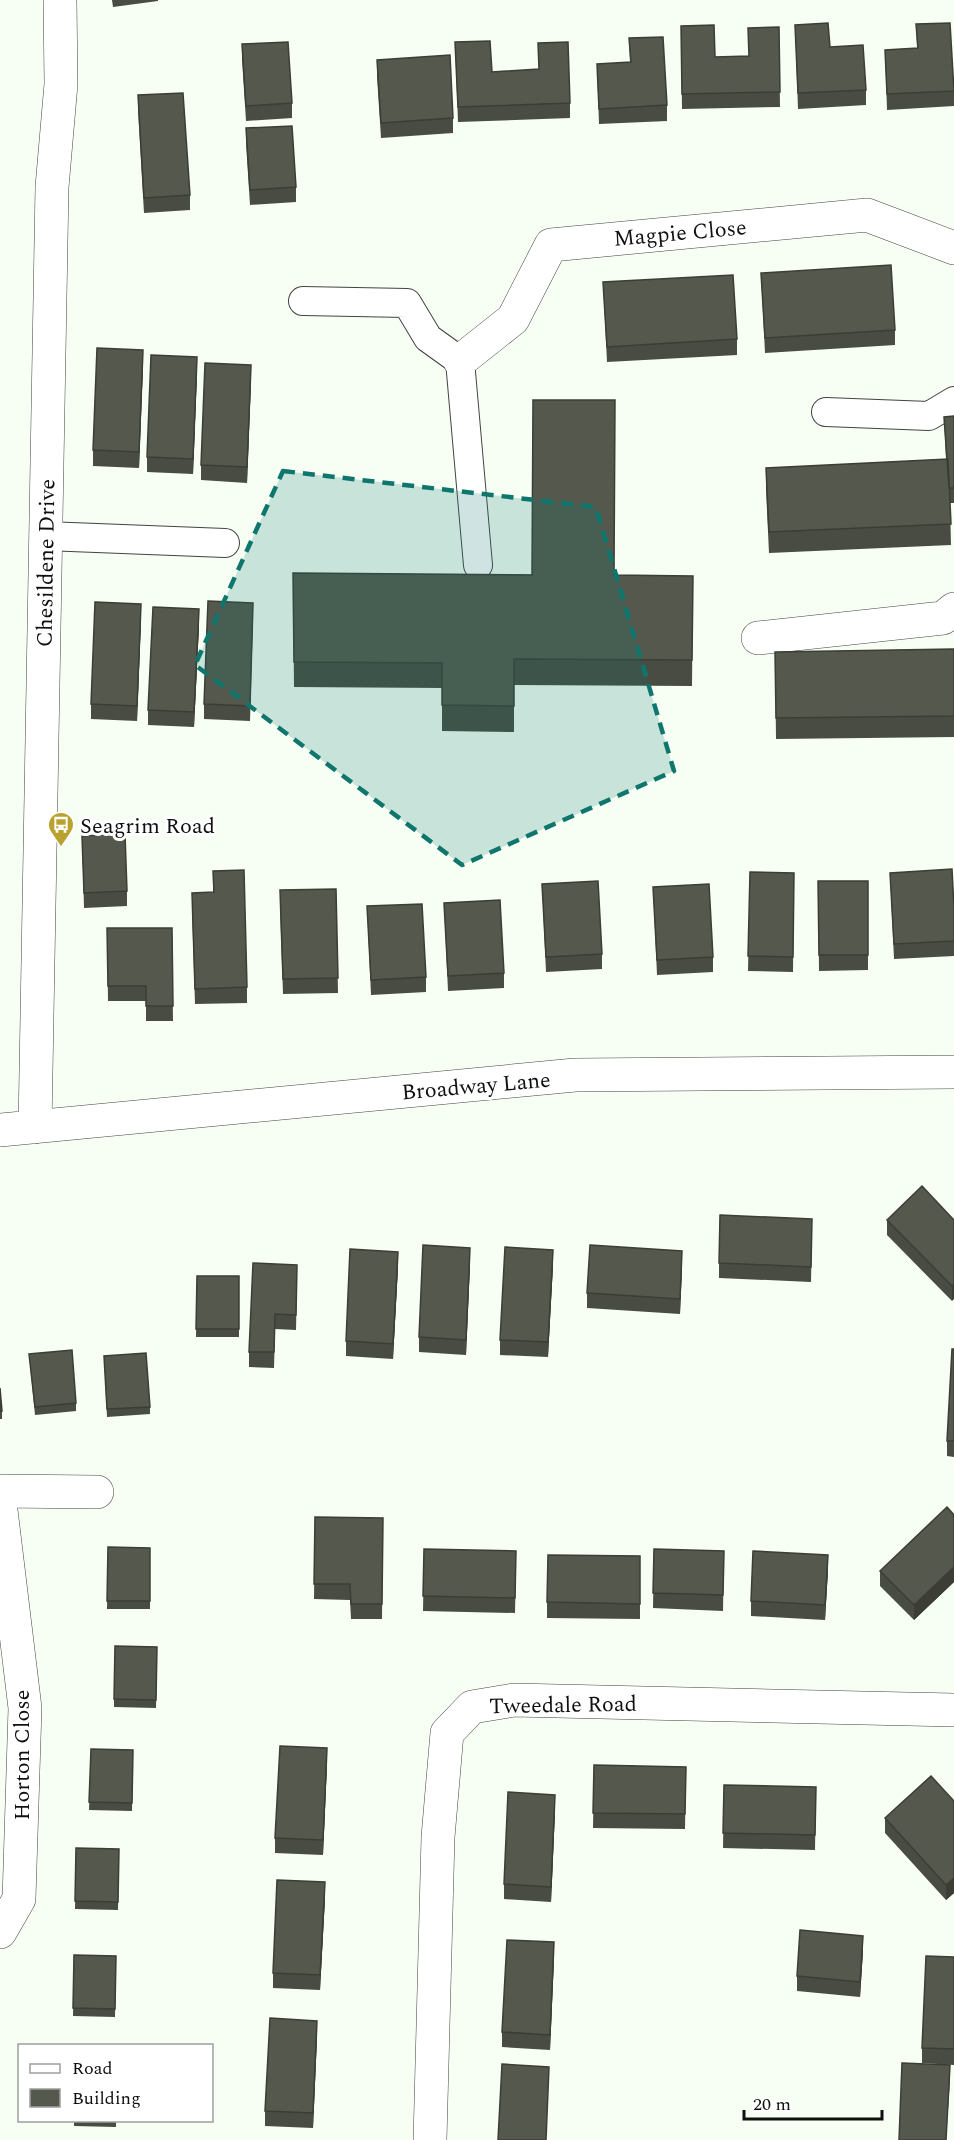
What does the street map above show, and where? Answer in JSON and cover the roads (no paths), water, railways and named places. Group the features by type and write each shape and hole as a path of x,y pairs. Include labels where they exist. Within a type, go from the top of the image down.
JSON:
{"street":[{"name":"Chesildene Drive","path":"35,1126 52,187 61,84 60,0"},
{"name":"Magpie Close","path":"460,361 513,319 551,245 867,215 954,248"},
{"path":"758,638 943,618 954,609"},
{"name":"Broadway Lane","path":"0,1130 575,1075 954,1072"},
{"path":"0,1491 97,1492"},
{"name":"Horton Close","path":"0,1502 25,1708 19,1899 0,1932"},
{"name":"Tweedale Road","path":"430,2140 438,1837 447,1733 472,1707 514,1700 954,1710"}],"lane":[{"path":"303,301 407,303 428,338 460,361 478,565"},
{"path":"826,412 929,416 954,401"},
{"path":"45,536 225,543"}],"place":[{"name":"Seagrim Road","path":"61,848"}]}
